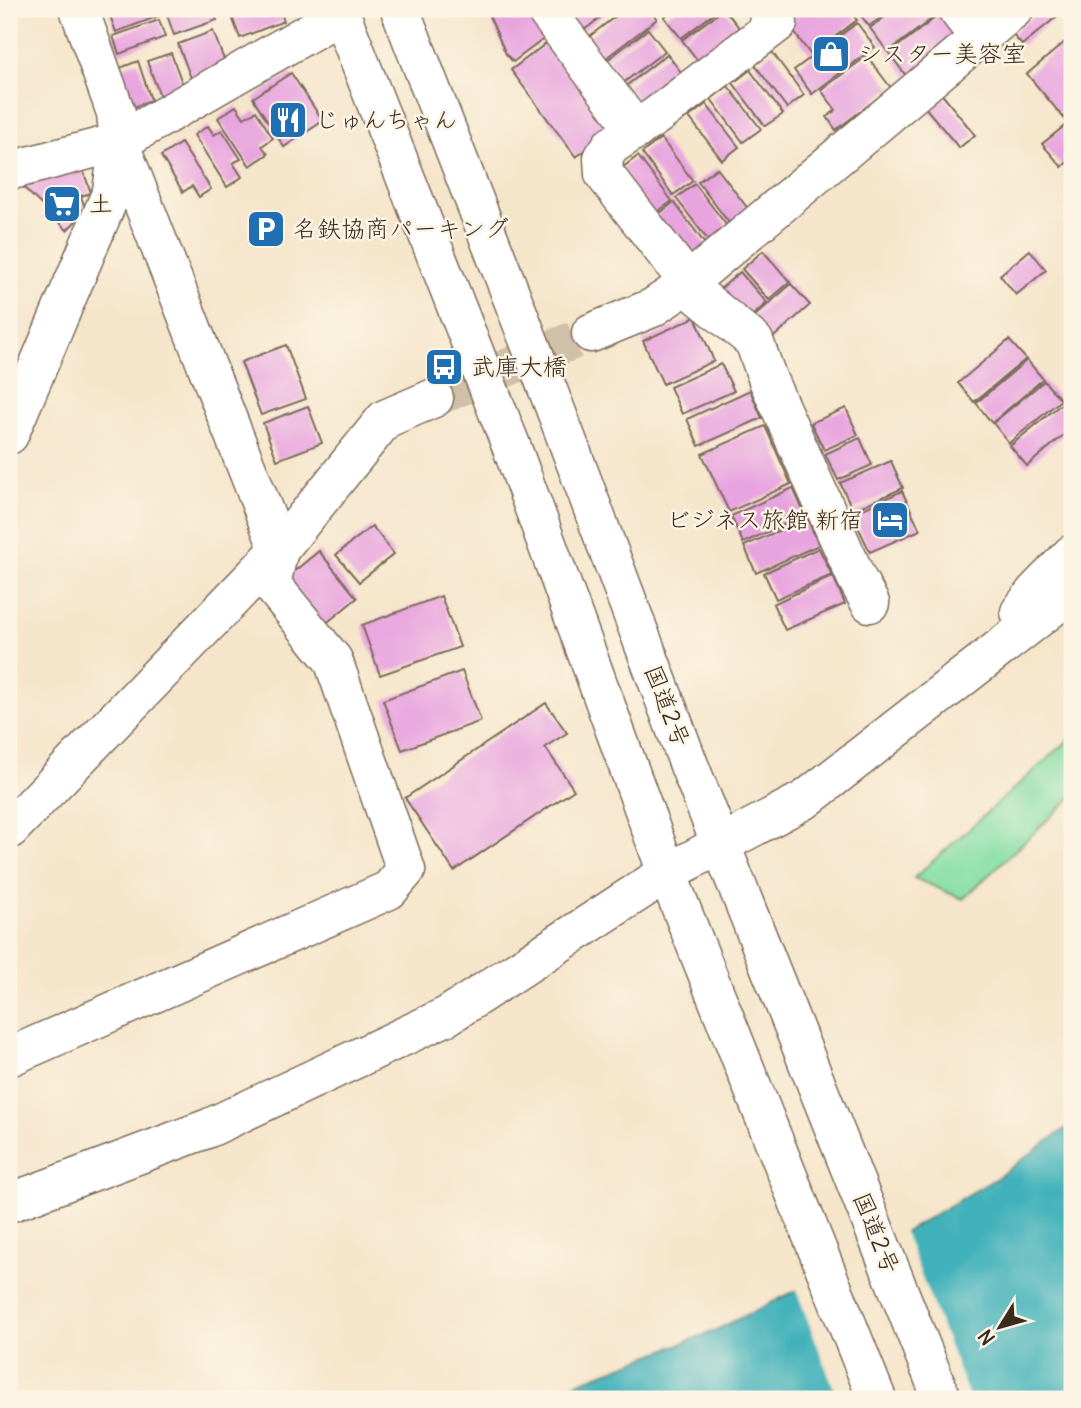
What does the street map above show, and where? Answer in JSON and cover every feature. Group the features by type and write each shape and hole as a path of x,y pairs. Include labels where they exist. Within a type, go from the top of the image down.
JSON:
{"main road":[{"path":"9,435 112,191 119,142 116,113 79,9"},
{"name":"国道2号","path":"400,9 689,765 942,1399"},
{"path":"545,9 636,130"},
{"path":"767,9 778,23 656,116 611,145 603,158 604,174 699,296 754,341 768,380 870,603"},
{"path":"592,333 652,308 688,283 968,23 1014,9"},
{"path":"9,171 119,142 340,12 512,448 667,873 877,1399"},
{"path":"9,1057 389,890 406,870 333,660 271,584 279,550 119,142"},
{"path":"9,831 279,550 386,419 433,398"},
{"path":"986,660 1005,629 1035,592 1072,554"},
{"path":"9,1203 209,1128 447,1016 667,873 806,799 1072,592"}],"green space":[{"path":"1072,737 1072,797 963,899 914,878"}],"water":[{"path":"1072,1124 1072,1399 534,1399 712,1332 852,1263 995,1179"}],"pier":[{"path":"903,1229 970,1399 838,1399 795,1287 850,1260"}],"building":[{"path":"168,9 170,12 116,32 108,10"},
{"path":"185,9 213,9 217,20 174,35 167,15"},
{"path":"229,9 280,9 284,21 240,38"},
{"path":"486,9 523,9 545,38 513,62 506,54"},
{"path":"566,9 612,9 580,33"},
{"path":"625,9 649,9 657,19 602,61 586,39"},
{"path":"675,9 720,9 681,38 664,17"},
{"path":"724,9 741,30 699,62 682,40"},
{"path":"777,9 848,9 857,20 811,55"},
{"path":"856,9 893,9 869,26"},
{"path":"896,9 934,9 938,14 888,52 870,28"},
{"path":"1042,9 1066,9 1022,45 1012,34"},
{"path":"939,15 957,39 907,77 889,53"},
{"path":"159,20 165,37 119,54 113,36"},
{"path":"857,23 875,47 812,94 794,70"},
{"path":"648,29 665,51 623,83 606,61"},
{"path":"213,31 226,65 191,78 178,44"},
{"path":"1072,36 1072,158 1062,167 1042,144 1068,123 1027,74"},
{"path":"548,42 614,129 576,157 511,70"},
{"path":"772,52 804,95 787,108 755,65"},
{"path":"171,53 184,88 160,96 147,61"},
{"path":"667,54 684,76 642,107 626,86"},
{"path":"867,56 891,88 836,130 827,117 836,110 821,90"},
{"path":"138,61 151,100 134,107 120,68"},
{"path":"750,70 783,114 765,126 733,83"},
{"path":"291,73 323,121 284,147 253,98"},
{"path":"728,86 761,129 743,142 711,99"},
{"path":"940,92 975,135 959,148 924,106"},
{"path":"706,104 739,147 722,160 689,117"},
{"path":"236,106 244,118 256,111 273,138 262,146 268,154 250,166 218,118"},
{"path":"208,126 214,135 222,130 241,159 233,163 242,177 227,187 194,135"},
{"path":"661,138 693,181 673,195 642,153"},
{"path":"181,143 211,189 199,197 192,186 183,192 161,156"},
{"path":"638,156 672,201 653,215 619,170"},
{"name":"土","path":"82,167 91,193 81,196 86,211 67,230 21,185"},
{"path":"717,168 752,214 733,228 698,182"},
{"path":"695,184 730,230 711,244 676,198"},
{"path":"674,202 708,248 689,262 655,217"},
{"path":"1030,250 1046,270 1016,295 1000,275"},
{"path":"763,251 790,282 769,300 742,269"},
{"path":"740,272 767,303 746,321 719,290"},
{"path":"791,284 810,305 767,343 748,322"},
{"path":"695,317 714,361 663,384 643,341"},
{"path":"1009,340 1026,359 974,402 958,383"},
{"path":"286,345 306,399 261,415 241,362"},
{"path":"1027,360 1043,379 992,423 976,403"},
{"path":"721,364 734,391 682,414 670,387"},
{"path":"1044,381 1061,400 1009,443 993,423"},
{"path":"750,390 762,418 699,446 687,419"},
{"path":"1071,396 1072,428 1027,466 1010,446"},
{"path":"308,406 322,443 277,460 263,423"},
{"path":"846,408 858,435 824,450 811,423"},
{"path":"765,426 791,484 729,512 702,454"},
{"path":"860,438 872,465 838,480 825,454"},
{"path":"891,461 903,488 853,510 840,483"},
{"path":"793,488 805,515 743,543 731,516"},
{"path":"902,491 920,530 870,552 852,514"},
{"path":"807,518 819,545 756,573 744,546"},
{"path":"372,526 394,554 359,582 336,555"},
{"path":"819,548 832,575 776,599 764,573"},
{"path":"319,551 357,598 324,625 286,578"},
{"path":"833,576 845,604 785,630 773,604"},
{"path":"441,596 460,647 380,675 362,625"},
{"path":"462,671 481,721 402,750 383,700"},
{"path":"546,703 567,733 545,747 574,790 454,871 405,798"}],"tunnel":[{"path":"434,398 591,333"}],"place":[{"name":"シスター美容室","path":"831,54"},
{"name":"じゅんちゃん","path":"288,120"},
{"name":"土","path":"62,204"},
{"name":"名鉄協商パーキング","path":"266,229"},
{"name":"武庫大橋","path":"444,367"},
{"name":"ビジネス旅館 新宿","path":"890,520"}]}
